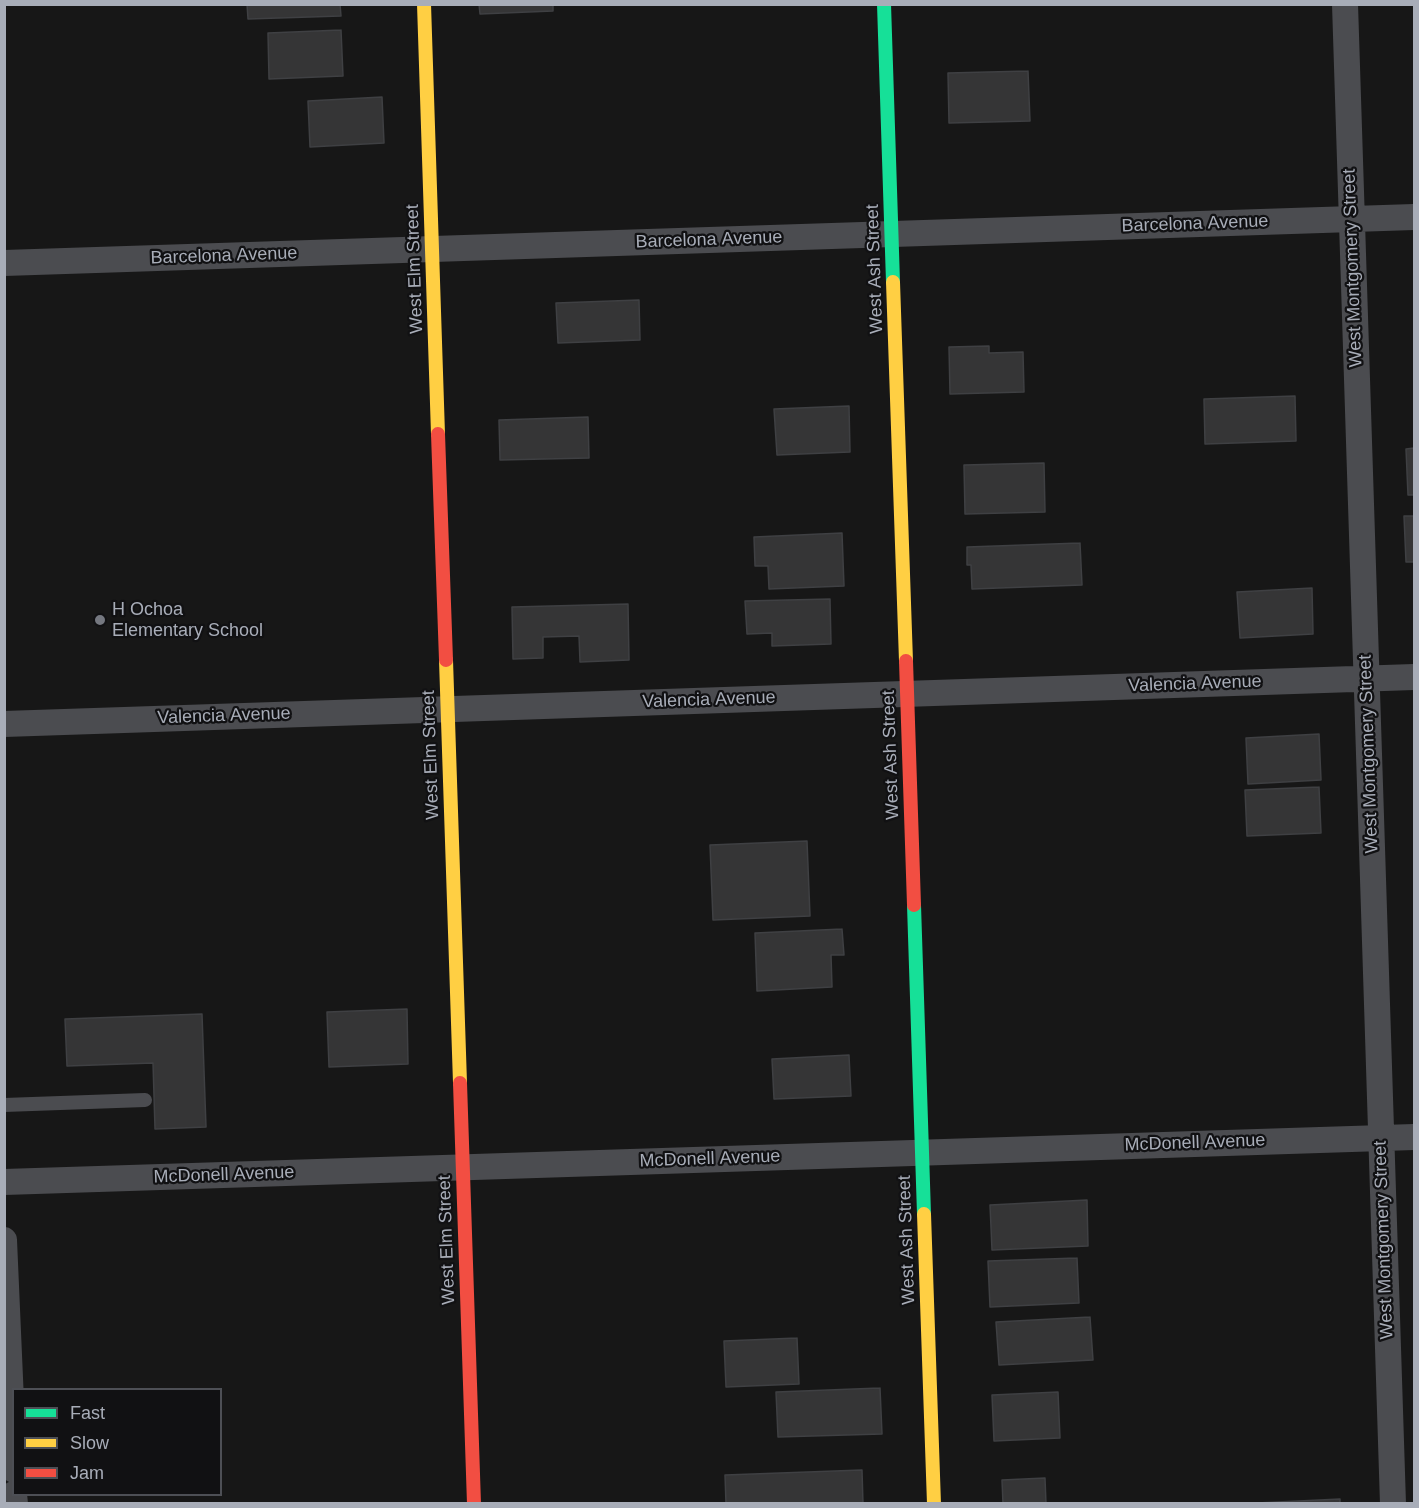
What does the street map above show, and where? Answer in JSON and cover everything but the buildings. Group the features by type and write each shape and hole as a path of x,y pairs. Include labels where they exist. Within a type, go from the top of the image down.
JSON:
{"street":[{"name":"West Elm Street","path":"424,4 474,1503"},
{"name":"West Ash Street","path":"884,4 934,1503"},
{"name":"West Montgomery Street","path":"1345,4 1393,1503"},
{"name":"Barcelona Avenue","path":"4,263 1414,217"},
{"name":"Valencia Avenue","path":"4,724 1414,677"},
{"name":"McDonell Avenue","path":"4,1182 1414,1137"},
{"path":"4,1240 12,1424"}],"lane":[{"path":"4,1105 145,1100"}],"traffic: fast":[{"path":"884,4 893,282"},
{"path":"914,905 924,1214"}],"traffic: slow":[{"path":"424,4 438,434"},
{"path":"893,282 906,661"},
{"path":"446,660 460,1083"},
{"path":"924,1214 934,1504"}],"traffic: jam":[{"path":"438,434 446,660"},
{"path":"906,661 914,905"},
{"path":"460,1083 474,1504"}],"place":[{"name":"H Ochoa Elementary School","path":"100,620"}]}
